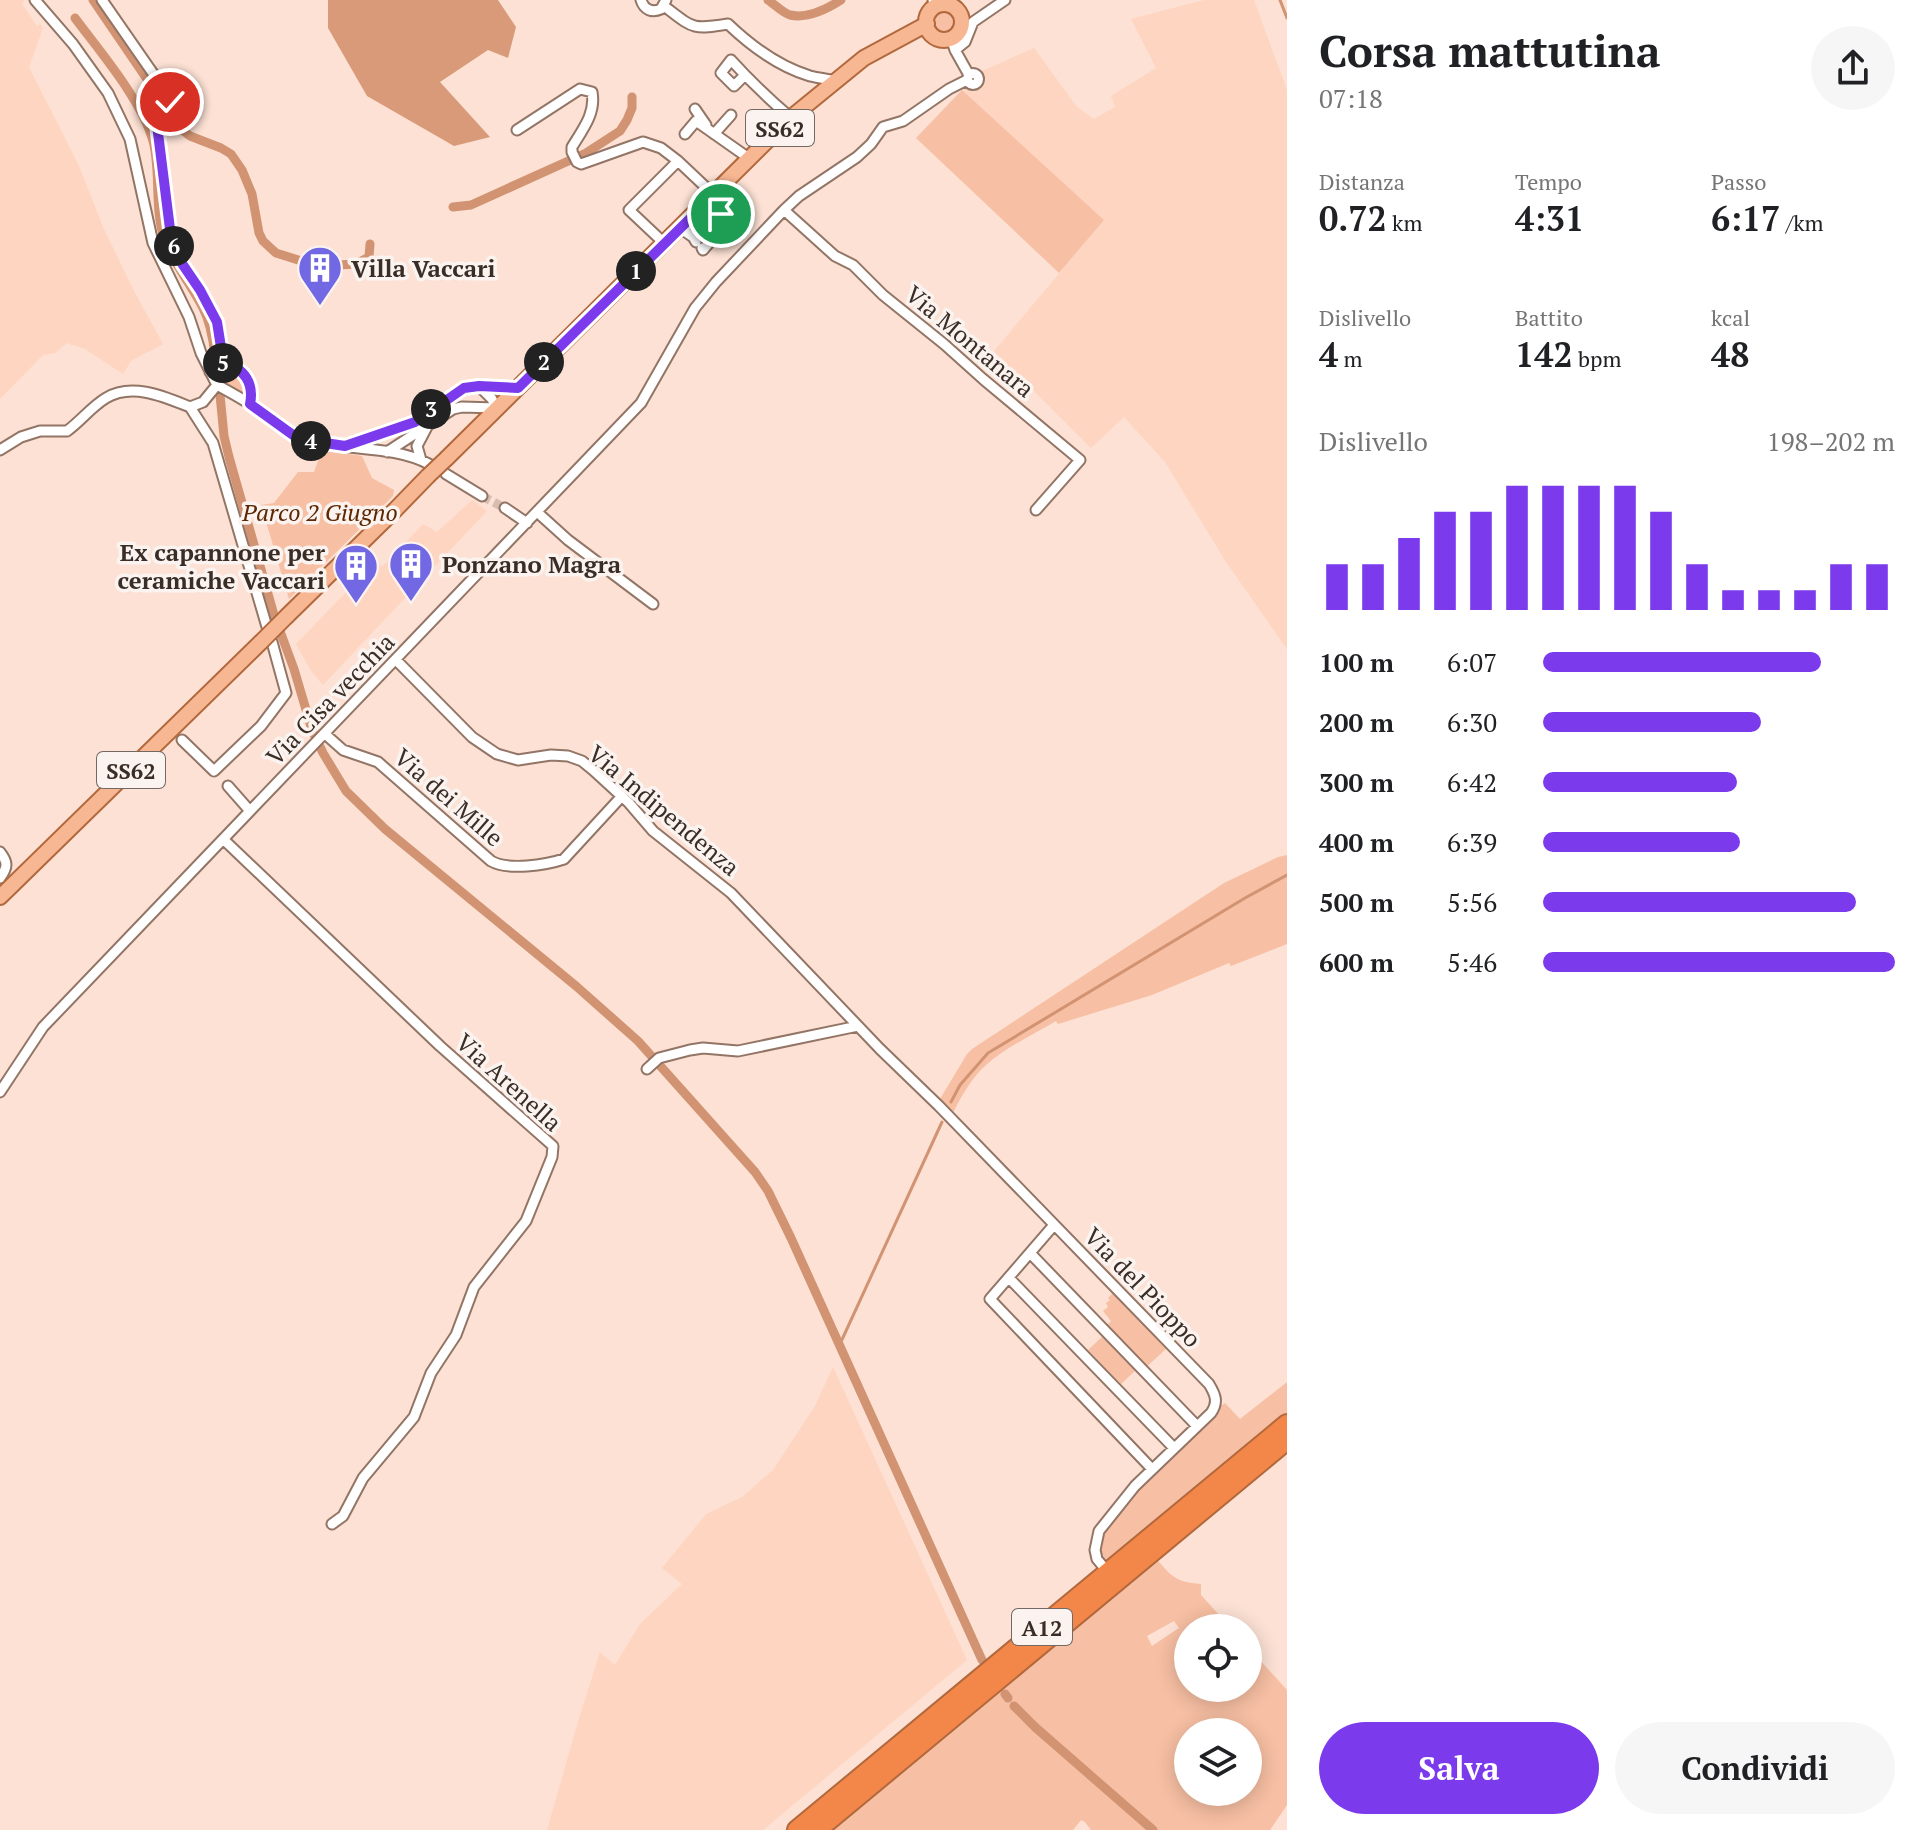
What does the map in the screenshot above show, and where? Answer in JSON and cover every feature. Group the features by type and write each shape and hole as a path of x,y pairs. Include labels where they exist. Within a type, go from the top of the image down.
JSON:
{"highway":[{"name":"A12","path":"797,1830 1287,1424"},
{"name":"A12","path":"817,1830 1287,1440"}],"main road":[{"path":"957,10 969,0"},
{"path":"935,3 957,10 962,23 953,44 935,37 927,24 935,3"},
{"name":"SS62","path":"0,897 267,642 287,616 395,510 426,467 447,458 680,228 718,218 750,159 791,118 864,58 927,24"}],"street":[{"path":"35,0 73,44 108,93 130,139 153,243 189,317 201,353 217,385 293,435 312,441 387,452 426,467"},
{"path":"102,0 168,93 169,104 160,112 157,125 171,237 183,265 217,322 224,366"},
{"path":"641,0 645,8 652,11 657,11 665,3 690,26 701,28 728,24 740,36 779,62 808,75 836,81"},
{"path":"953,44 965,42 973,22 1005,0"},
{"name":"Via Cisa vecchia","path":"0,1092 43,1027 641,403 695,308 784,210 799,196 857,157 883,127 903,121 968,77 953,44"},
{"path":"745,75 791,118"},
{"path":"517,130 580,89 588,90 592,92 594,103 591,116 572,147 581,164 643,142 661,148 678,161 718,218"},
{"path":"695,109 712,132"},
{"path":"712,132 731,115"},
{"path":"685,134 696,121 750,159"},
{"path":"664,243 629,210 678,161"},
{"name":"Via Montanara","path":"784,210 835,256 853,265 883,295 1080,460 1036,510"},
{"path":"680,228 703,250 718,218"},
{"path":"697,242 718,218"},
{"path":"210,372 231,366 246,376 252,394 250,404"},
{"path":"190,407 203,402 217,385"},
{"path":"387,452 453,409 496,408 479,386"},
{"path":"345,446 415,422 464,388 518,388"},
{"path":"0,450 21,437 40,431 67,431 107,397 119,392 146,392 190,407 213,443 267,627"},
{"path":"469,408 476,429"},
{"path":"426,467 417,446 430,423"},
{"path":"387,452 388,431"},
{"path":"446,474 482,496"},
{"path":"505,508 527,523"},
{"path":"537,512 568,540 653,604"},
{"path":"182,740 214,771 261,726 286,693 267,642"},
{"name":"Via Indipendenza","path":"396,660 472,737 485,746 518,760 551,755 582,761 622,796 653,831 731,893 880,1049"},
{"name":"Via dei Mille","path":"323,736 343,750 378,762 500,867 564,859 622,796"},
{"path":"228,786 250,811"},
{"name":"Via Arenella","path":"223,839 440,1046 553,1146 552,1157 526,1221 474,1287 456,1335 431,1373 414,1417 363,1478 343,1516 332,1524"},
{"path":"0,852 7,860 7,866 0,878"},
{"path":"652,1064 703,1048 738,1051 858,1026"},
{"name":"Via del Pioppo","path":"880,1049 1209,1384 1214,1393 1215,1408 1135,1486 1099,1531 1095,1550 1097,1559 1106,1570"},
{"path":"1054,1225 990,1299 1152,1469"},
{"path":"1030,1253 1197,1426"},
{"path":"1009,1278 1174,1448"}],"shaded area":[{"path":"0,0 25,0 22,4 37,26 40,24 43,28 29,67 79,166 103,227 163,344 131,361 123,374 85,349 67,343 55,353 43,355 0,399"},
{"path":"328,0 498,0 516,27 508,58 488,50 440,82 490,137 454,146 367,96 328,28"},
{"path":"1204,0 1254,0 1287,90 1287,649 1226,562 1165,462 1124,417 1091,448 994,351 1104,220 962,90 980,72 1034,48 1077,107 1094,119 1115,107 1111,96 1156,68 1131,19"},
{"path":"472,500 487,511 323,685 296,644 373,564 383,566 423,524 437,532"},
{"path":"833,1367 967,1660 763,1830 547,1830 600,1652 615,1665 640,1624 682,1584 662,1568 706,1514 742,1497 773,1470 815,1406"}],"green space":[{"path":"944,5 956,10 961,22 956,34 944,39 932,34 927,22 932,10"},
{"path":"962,90 1104,220 1059,273 916,138"},
{"path":"227,371 243,376 247,391 238,393 222,383 221,377"},
{"name":"Parco 2 Giugno","path":"322,450 362,456 372,478 394,490 393,496 289,599 261,505 274,503 298,472 314,472"},
{"path":"1287,855 1287,944 1231,966 1229,963 1152,995 1058,1024 1056,1021 986,1065 966,1090 951,1118 937,1104 972,1049 1224,883"},
{"path":"1116,1290 1168,1347 1141,1372 1137,1369 1121,1384 1088,1350 1104,1335 1101,1331 1111,1321 1103,1311 1108,1307 1108,1298"},
{"path":"1287,1382 1287,1419 1106,1570 1097,1559 1096,1540 1135,1486 1225,1403 1240,1419"},
{"path":"1153,1555 1173,1576 1201,1584 1201,1595 1218,1614 1174,1614 1174,1621 1147,1636 1152,1646 1174,1631 1174,1702 1262,1702 1262,1662 1287,1690 1287,1805 1270,1830 1091,1830 1081,1820 1073,1830 821,1830"}],"waterway":[{"path":"93,0 181,129 231,154 252,194 259,233 276,253 311,264 356,264 369,257 370,244"},
{"path":"768,0 784,12 796,16 817,12 841,0"},
{"path":"1280,0 1287,18"},
{"path":"75,18 119,77 147,125 155,153 159,214 164,238 205,313 215,355"},
{"path":"453,207 471,205 586,153 620,131 632,108 632,97"},
{"path":"220,395 229,457 274,615 312,730 323,753 346,791 385,829 638,1041 755,1172 791,1238 982,1660"},
{"path":"951,1102 960,1085 988,1053 1287,875"},
{"path":"840,1344 942,1122"},
{"path":"1005,1694 1008,1698"},
{"path":"1014,1706 1153,1830"}],"tunnel":[{"path":"707,223 713,217"},
{"path":"712,230 721,221"},
{"path":"482,496 505,508"}],"place":[{"name":"Villa Vaccari","path":"320,307"},
{"name":"Ponzano Magra","path":"411,603"},
{"name":"Ex capannone per ceramiche Vaccari","path":"356,605"}],"route":[{"path":"170,102 160,112 157,125 171,237 183,265 217,322 224,366 241,371 249,380 252,394 250,404 293,435 312,441 345,446 415,422 464,388 518,388 714,195 721,214"}]}
